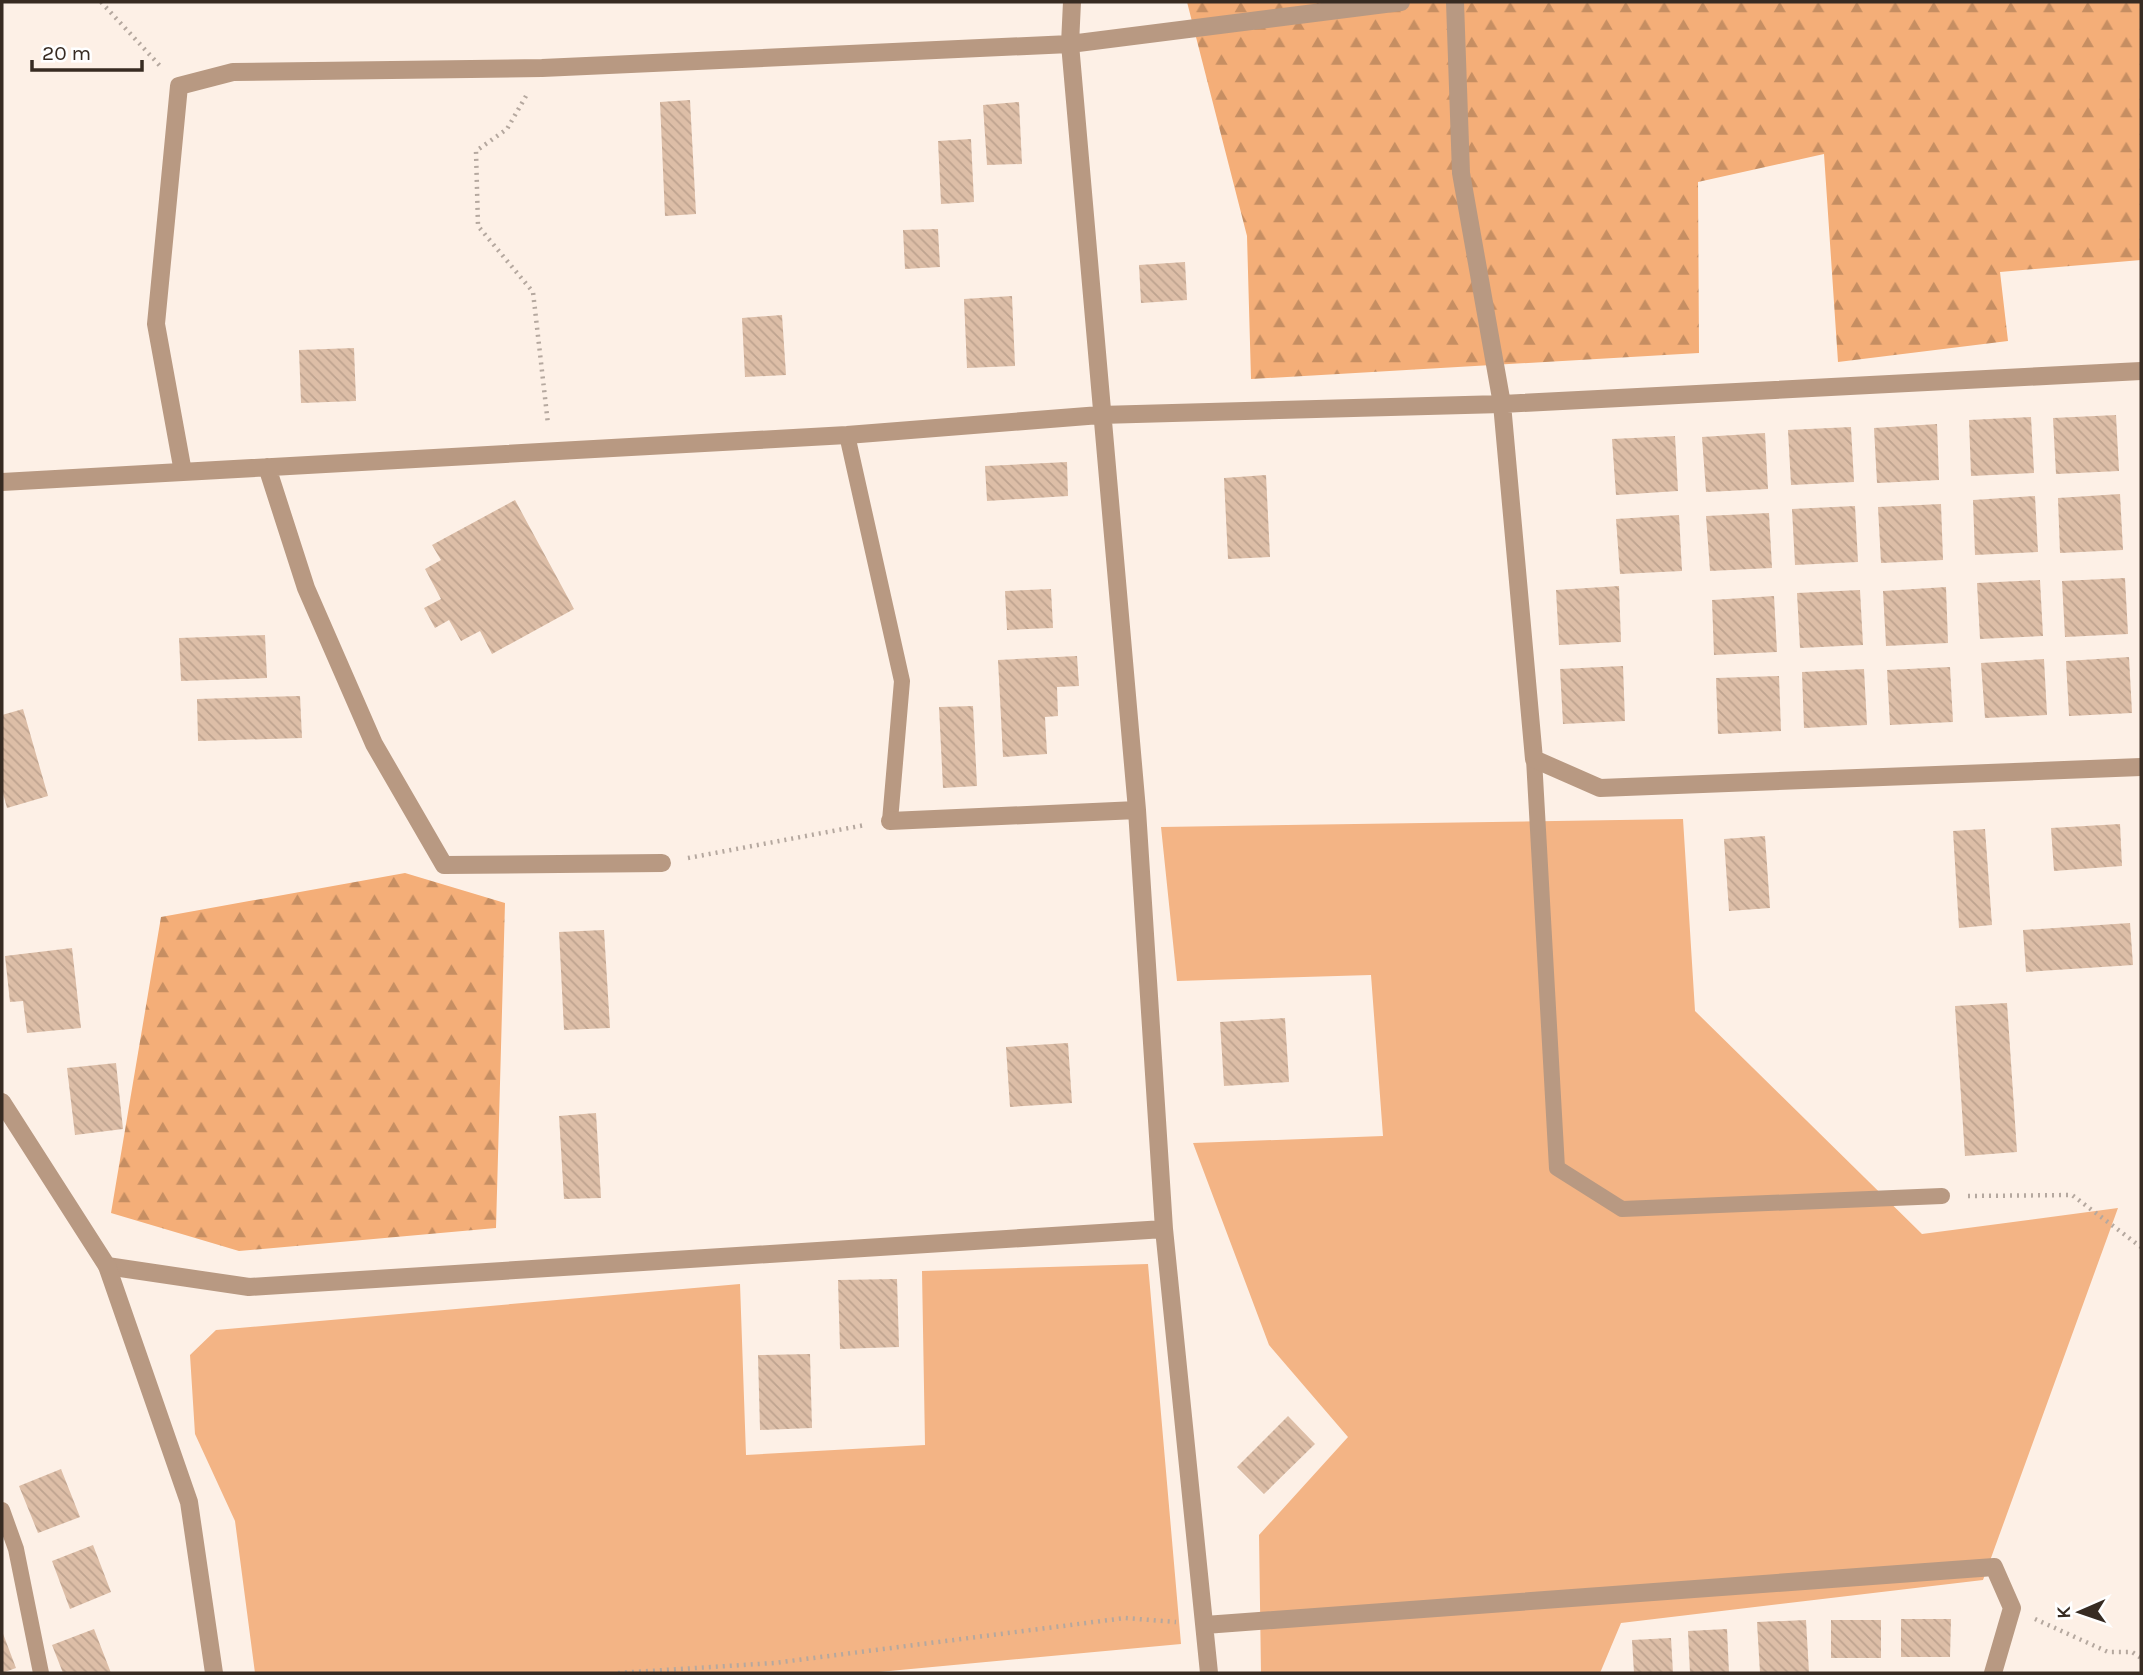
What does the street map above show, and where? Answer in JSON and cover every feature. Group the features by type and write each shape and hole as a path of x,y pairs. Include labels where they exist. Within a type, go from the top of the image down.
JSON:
{"street":[{"path":"1072,2 1070,44 1100,415 1137,810 1164,1229 1209,1673"},
{"path":"183,472 156,324 179,86 233,72 542,68 1070,44 1401,2"},
{"path":"1455,2 1461,173 1502,404 1534,759 1600,788 2141,767"},
{"path":"2,482 550,449 848,435 1100,415 1502,404 2141,371"},
{"path":"267,467 306,588 374,744 444,864 662,863"},
{"path":"890,821 1137,810"},
{"path":"2,1102 107,1266 189,1502 214,1673"},
{"path":"107,1266 249,1287 1164,1229"},
{"path":"1205,1625 1994,1567 2012,1608 1993,1673"}],"lane":[{"path":"848,435 902,681 890,821"},
{"path":"1534,759 1557,1168 1622,1209 1942,1196"},
{"path":"2,1510 16,1549 41,1673"}],"path":[{"path":"101,2 179,86"},
{"path":"542,68 507,129 476,151 478,226 533,292 550,449"},
{"path":"662,863 890,821"},
{"path":"1942,1196 2072,1195 2141,1247"},
{"path":"2012,1608 2108,1652 2133,1652 2141,1658"},
{"path":"618,1673 774,1662 1125,1618 1205,1625"}],"shaded area":[{"path":"1683,819 1695,1011 1922,1234 2118,1208 1983,1580 1621,1623 1600,1673 1261,1673 1259,1535 1348,1437 1269,1345 1193,1143 1383,1136 1371,975 1177,981 1161,827"},
{"path":"1148,1264 1181,1644 868,1673 255,1673 235,1521 195,1434 190,1355 216,1330 740,1284 746,1455 925,1445 922,1271"}],"green space":[{"path":"1187,2 2141,2 2141,260 2000,272 2008,341 1838,362 1824,154 1698,182 1699,353 1251,379 1247,236"},
{"path":"405,873 505,903 496,1228 239,1251 111,1213 161,917"}],"building":[{"path":"690,100 696,214 665,216 660,102"},
{"path":"1019,102 1022,164 987,165 983,105"},
{"path":"971,139 974,202 941,204 938,141"},
{"path":"938,229 940,267 905,269 903,230"},
{"path":"1185,262 1187,300 1141,303 1139,265"},
{"path":"1012,296 1015,366 967,368 964,299"},
{"path":"782,315 786,375 745,377 742,318"},
{"path":"354,348 356,401 301,403 299,350"},
{"path":"2116,415 2119,471 2056,474 2053,418"},
{"path":"2031,417 2034,473 1971,476 1969,420"},
{"path":"1937,424 1939,480 1877,483 1874,428"},
{"path":"1851,427 1854,482 1791,485 1788,430"},
{"path":"1765,433 1768,489 1706,492 1702,437"},
{"path":"1675,436 1678,491 1616,495 1612,439"},
{"path":"1067,462 1068,496 987,501 985,466"},
{"path":"1266,475 1270,557 1228,559 1224,478"},
{"path":"2120,494 2123,550 2060,553 2058,498"},
{"path":"2035,496 2038,552 1975,555 1973,500"},
{"path":"515,500 574,609 492,654 480,631 461,641 449,620 435,628 424,608 441,599 425,569 441,560 432,545"},
{"path":"1941,504 1943,560 1881,563 1878,507"},
{"path":"1855,506 1858,562 1795,565 1792,509"},
{"path":"1769,513 1772,568 1710,571 1706,516"},
{"path":"1679,515 1682,571 1620,574 1616,519"},
{"path":"2125,578 2128,634 2065,637 2062,581"},
{"path":"2040,580 2043,636 1980,639 1977,583"},
{"path":"1619,586 1621,642 1559,645 1556,590"},
{"path":"1946,587 1948,643 1886,646 1883,591"},
{"path":"1051,589 1053,628 1007,630 1005,591"},
{"path":"1860,590 1863,645 1800,648 1797,593"},
{"path":"1774,596 1777,652 1714,655 1712,600"},
{"path":"265,635 267,678 181,681 179,638"},
{"path":"1077,656 1079,686 1057,687 1058,716 1045,717 1047,754 1003,757 998,660"},
{"path":"2129,657 2132,713 2069,716 2066,661"},
{"path":"2044,659 2047,715 1985,718 1981,663"},
{"path":"1623,666 1625,721 1563,724 1560,669"},
{"path":"1950,667 1953,722 1890,725 1887,670"},
{"path":"1864,669 1867,725 1804,728 1802,672"},
{"path":"1779,676 1781,731 1718,734 1716,678"},
{"path":"300,696 302,738 198,741 197,699"},
{"path":"973,706 977,786 943,788 939,707"},
{"path":"23,709 48,796 7,808 2,790 2,715"},
{"path":"2120,824 2122,866 2054,871 2051,828"},
{"path":"1985,829 1992,925 1959,928 1953,831"},
{"path":"1765,836 1770,908 1729,911 1724,839"},
{"path":"2130,923 2133,965 2026,972 2023,930"},
{"path":"604,930 610,1028 564,1030 559,932"},
{"path":"72,948 81,1028 27,1033 23,1001 10,1002 5,956"},
{"path":"2007,1003 2017,1152 1965,1156 1955,1006"},
{"path":"1285,1018 1289,1082 1224,1086 1220,1022"},
{"path":"1068,1043 1072,1103 1010,1107 1006,1047"},
{"path":"116,1063 123,1129 75,1135 67,1068"},
{"path":"596,1113 601,1198 564,1199 559,1116"},
{"path":"897,1279 899,1347 840,1349 838,1280"},
{"path":"810,1354 812,1428 760,1430 758,1355"},
{"path":"1288,1416 1315,1444 1264,1494 1237,1467"},
{"path":"61,1469 80,1517 38,1533 19,1486"},
{"path":"93,1545 111,1592 70,1609 52,1561"},
{"path":"1901,1619 1951,1619 1950,1657 1901,1657"},
{"path":"1806,1620 1809,1673 1760,1673 1757,1622"},
{"path":"1831,1620 1881,1620 1881,1658 1831,1658"},
{"path":"94,1629 111,1673 63,1673 52,1645"},
{"path":"1727,1629 1729,1673 1690,1673 1688,1631"},
{"path":"2,1631 16,1668 2,1673"},
{"path":"1671,1638 1673,1673 1634,1673 1632,1640"}]}
